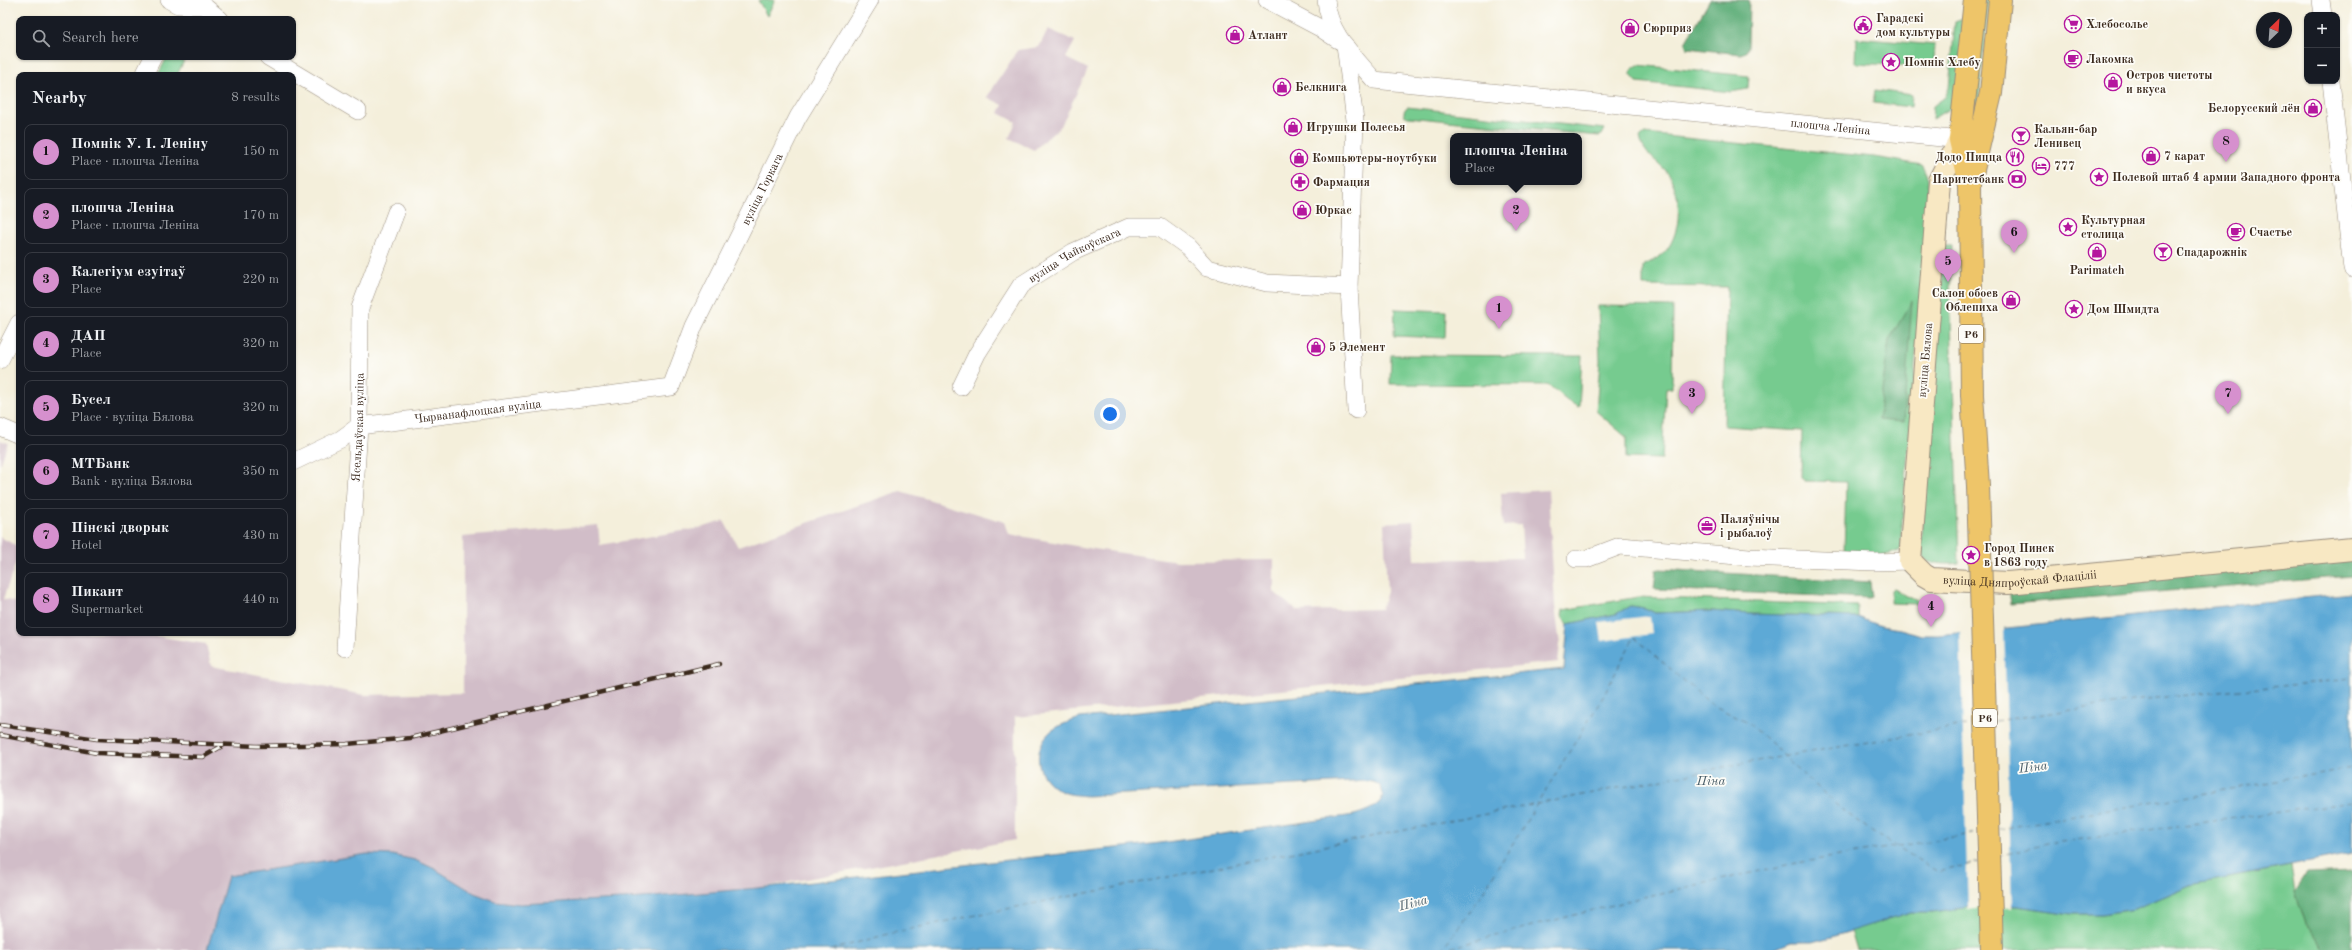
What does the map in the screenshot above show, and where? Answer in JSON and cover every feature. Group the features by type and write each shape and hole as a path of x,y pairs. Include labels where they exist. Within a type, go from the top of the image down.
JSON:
{"main road":[{"name":"вуліца Бялова","path":"1975,0 1970,141 1972,394 1978,486 1992,950"},
{"name":"вуліца Бялова","path":"1970,141 1991,93 2000,0"}],"street":[{"name":"вуліца Горкага","path":"671,387 694,326 798,117 870,0"},
{"path":"1267,0 1320,28 1345,45"},
{"path":"1326,0 1328,17 1336,34 1345,45 1355,120 1349,287 1356,410"},
{"path":"2321,0 2323,12"},
{"path":"175,6 204,6 216,16"},
{"name":"плошча Леніна","path":"1345,45 1374,80 1917,137 1970,141"},
{"path":"145,72 151,60"},
{"path":"273,60 293,72"},
{"path":"296,74 358,111"},
{"path":"2331,84 2352,270"},
{"name":"вуліца Бялова","path":"1910,561 1939,181 1970,141"},
{"name":"Ясельдаўская вуліца","path":"345,648 359,426 360,308 396,212"},
{"name":"вуліца Чайкоўскага","path":"960,387 977,354 1021,285 1073,252 1129,227 1160,227 1188,246 1207,268 1267,282 1349,287"},
{"path":"0,360 16,329"},
{"name":"Чырванафлоцкая вуліца","path":"296,461 341,439 359,426 671,387"},
{"path":"0,427 16,434"},
{"path":"1576,559 1586,559 1620,546 1749,557 1874,562 1910,561"},
{"name":"вуліца Дняпроўскай Флаціліі","path":"1910,561 1924,575 1931,579 2008,583 2352,549"}],"shaded area":[{"path":"1048,29 1075,41 1066,58 1088,69 1061,126 1034,150 1009,138 1016,122 999,113 1003,105 987,97 1018,50 1039,47"},
{"path":"0,440 8,443 0,465"},
{"path":"1548,490 1555,606 1560,645 1558,662 1015,717 1015,840 758,888 642,898 520,904 495,901 474,893 435,869 229,876 207,950 0,950 0,537 16,545 16,562 3,599 16,602 16,636 156,636 206,644 211,666 365,695 463,693 463,537 598,525 600,545 700,528 724,521 738,547 900,491 1005,522 1009,534 1087,548 1178,561 1274,560 1274,592 1297,611 1381,609 1387,592 1384,523 1413,521 1415,560 1523,558 1521,525 1503,526 1501,493"}],"green space":[{"path":"758,0 775,0 767,16"},
{"path":"1710,0 1749,0 1748,47 1746,52 1740,54 1687,48 1685,43"},
{"path":"1984,0 1989,0 1978,107 1973,107"},
{"path":"1966,18 1955,100 1949,109 1932,119 1933,106 1945,97 1949,88 1955,22"},
{"path":"1856,38 1935,45 1934,60 1927,67 1855,63"},
{"path":"166,60 184,60 178,72 160,72"},
{"path":"1638,65 1749,76 1748,89 1731,92 1637,82 1631,75 1631,70"},
{"path":"1875,90 1912,95 1911,107 1873,103"},
{"path":"1407,107 1605,129 1602,135 1599,136 1582,134 1582,133 1569,133 1408,117 1404,115 1404,111"},
{"path":"1645,134 1874,157 1922,165 1928,178 1928,208 1900,550 1880,556 1844,555 1846,482 1805,481 1801,478 1802,431 1724,426 1727,287 1643,286 1643,266 1666,251 1675,233 1678,213 1676,193 1669,175 1644,149 1641,143 1640,137"},
{"path":"1944,245 1952,245 1950,287 1959,563 1950,564 1941,564 1925,559 1921,549"},
{"path":"1912,301 1903,422 1878,420 1889,340"},
{"path":"1598,306 1673,307 1672,388 1666,389 1662,459 1626,458 1626,437 1596,411 1600,361"},
{"path":"1395,309 1446,311 1445,338 1394,336"},
{"path":"1391,355 1582,356 1579,407 1546,385 1390,384"},
{"path":"2352,560 2352,576 2011,604 2009,589"},
{"path":"1660,569 1870,582 1872,596 1870,598 1654,589 1656,570"},
{"path":"1893,589 1917,601 1916,604 1890,603 1891,590"},
{"path":"1638,597 1858,606 1858,617 1748,614 1712,611 1655,613 1645,608 1630,606 1616,614 1568,624 1562,616 1563,610"},
{"path":"2291,866 2295,891 2306,924 2327,950 1857,950 1851,930 1911,912 1933,912 1987,905 2018,906 2072,914 2102,914 2135,909 2191,885"},
{"path":"2352,871 2352,950 2327,950 2306,924 2295,891 2307,873"}],"water":[{"name":"Піна","path":"2352,593 2352,854 2191,885 2135,909 2102,914 2072,914 2018,906 1987,905 1933,912 1911,912 1832,937 1813,942 1791,942 1772,950 207,950 228,876 367,854 392,855 415,860 435,869 474,893 495,901 520,904 642,898 758,888 1160,843 1354,815 1369,810 1378,804 1383,795 1379,785 1373,782 1365,781 1087,796 1064,792 1057,789 1050,783 1044,777 1040,769 1039,753 1041,745 1051,731 1061,725 1080,718 1564,669 1568,624 1616,614 1630,606 1645,608 1655,613 1712,611 1748,614 1858,617 1881,626 1922,635 1938,635"}],"pier":[{"path":"1650,616 1652,634 1602,641 1599,622"},
{"path":"2004,627 2012,908 1988,907 1968,910 1960,631"}],"ferry route":[{"path":"1441,950 1473,908 1603,697 1634,637 1711,704 1750,724 1841,809 1867,828 1938,872 1979,862"},
{"path":"1995,721 2147,699 2352,679"},
{"path":"831,950 888,934 971,916 1739,764 1974,724"},
{"path":"1999,829 2352,768"},
{"path":"1999,856 2046,844 2352,802"},
{"path":"1442,950 1639,898 1791,864 1978,833"}],"railway":[{"path":"0,725 97,739 257,746 347,744 410,738 719,664"},
{"path":"0,735 97,753 203,757 224,745"}],"place":[{"name":"Хлебосолье","path":"2073,24"},
{"name":"Гарадскі дом культуры","path":"1863,25"},
{"name":"Сюрприз","path":"1630,28"},
{"name":"Атлант","path":"1235,35"},
{"name":"Лакомка","path":"2073,59"},
{"name":"Помнік Хлебу","path":"1891,62"},
{"name":"Остров чистоты и вкуса","path":"2113,82"},
{"name":"Белкнига","path":"1282,87"},
{"name":"Белорусский лён","path":"2313,108"},
{"name":"Игрушки Полесья","path":"1293,127"},
{"name":"Кальян-бар Ленивец","path":"2021,136"},
{"name":"7 карат","path":"2151,156"},
{"name":"Додо Пицца","path":"2015,157"},
{"name":"Компьютеры-ноутбуки","path":"1299,158"},
{"name":"Пикант","path":"2226,162"},
{"name":"777","path":"2041,166"},
{"name":"Полевой штаб 4 армии Западного фронта","path":"2099,177"},
{"name":"Паритетбанк","path":"2017,179"},
{"name":"Фармация","path":"1300,182"},
{"name":"Юркас","path":"1302,210"},
{"name":"Культурная столица","path":"2068,227"},
{"name":"плошча Леніна","path":"1516,231"},
{"name":"Счастье","path":"2236,232"},
{"name":"Parimatch","path":"2097,252"},
{"name":"Спадарожнік","path":"2163,252"},
{"name":"МТБанк","path":"2014,253"},
{"name":"Бусел","path":"1948,282"},
{"name":"Салон обоев Облепиха","path":"2011,300"},
{"name":"Дом Шмидта","path":"2074,309"},
{"name":"Помнік У. І. Леніну","path":"1499,329"},
{"name":"5 Элемент","path":"1316,347"},
{"name":"Калегіум езуітаў","path":"1692,414"},
{"name":"Пінскі дворык","path":"2228,414"},
{"name":"Паляўнічы і рыбалоў","path":"1707,526"},
{"name":"Город Пинск в 1863 году","path":"1971,555"},
{"name":"ДАП","path":"1931,627"}]}
